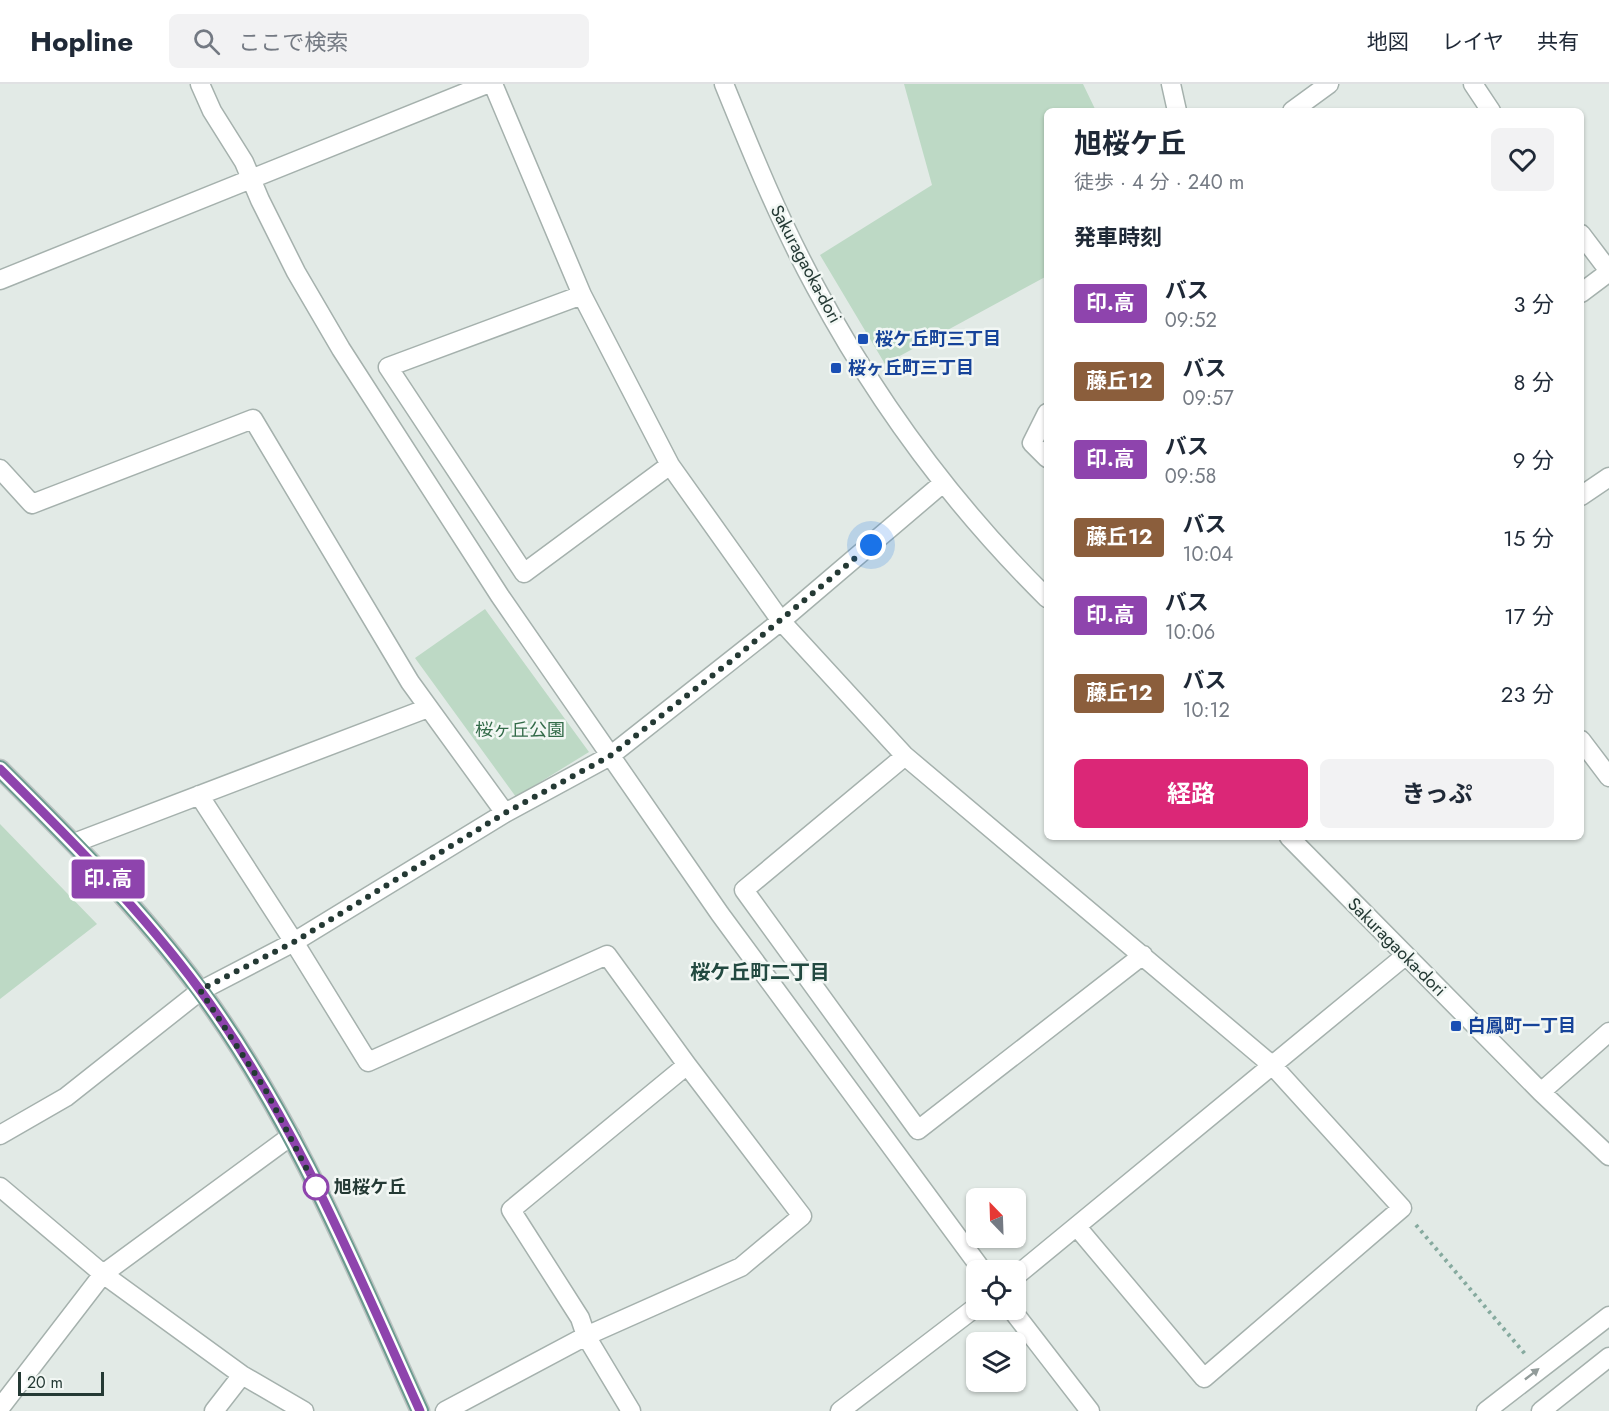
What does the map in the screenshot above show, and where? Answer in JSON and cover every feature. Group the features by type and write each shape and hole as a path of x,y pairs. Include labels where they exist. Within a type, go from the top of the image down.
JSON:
{"main road":[{"path":"0,769 112,884 200,990 265,1089 321,1195 420,1411"}],"street":[{"path":"200,84 212,111 244,162 296,272 341,349 506,605 720,914 975,1260"},
{"path":"0,280 487,84"},
{"path":"493,84 582,295 670,465 781,621 905,756 1273,1065 1402,1208 1204,1378 1077,1227"},
{"name":"Sakuragaoka-dori","path":"724,84 768,191 816,288 881,398 943,483 1013,564 1044,595"},
{"path":"1172,84 1176,108"},
{"path":"1296,108 1329,84"},
{"path":"1473,84 1489,108"},
{"path":"1584,238 1609,271 1584,291"},
{"path":"582,295 388,367 524,573 670,465"},
{"path":"0,469 32,504 253,419 410,682 505,813"},
{"path":"1044,419 1032,443 1044,455"},
{"path":"1584,494 1609,477"},
{"path":"0,1135 66,1097 200,990 294,942 505,813 610,756 781,621 943,483"},
{"path":"74,843 428,708"},
{"path":"1584,744 1609,777"},
{"path":"905,756 744,890 918,1130 1143,955"},
{"path":"199,795 368,1062 607,955 802,1216 741,1267 586,1336 445,1411"},
{"name":"Sakuragaoka-dori","path":"1292,840 1541,1092 1609,1156"},
{"path":"1026,1268 1405,956"},
{"path":"1541,1092 1609,1032"},
{"path":"631,1411 586,1336 580,1318 511,1210 687,1065"},
{"path":"0,1408 103,1274 291,1136"},
{"path":"0,1187 103,1274 242,1375 304,1411"},
{"path":"840,1411 966,1315"},
{"path":"1486,1411 1609,1316"},
{"path":"1020,1320 1090,1411"},
{"path":"1541,1411 1609,1357"},
{"path":"214,1411 242,1375"}],"path":[{"path":"1402,1208 1538,1370"}],"green space":[{"path":"904,84 1083,84 1095,108 1044,108 1044,278 885,364 820,255 932,185"},
{"name":"桜ヶ丘公園","path":"485,609 589,752 516,797 415,658"},
{"path":"0,824 97,924 0,999"}],"bus line":[{"name":"印.高","path":"0,769 87,856 146,923 200,990 265,1089 316,1185 420,1411"}],"place":[{"name":"桜ケ丘町三丁目","path":"863,339"},
{"name":"桜ヶ丘町三丁目","path":"836,368"},
{"name":"白鳳町一丁目","path":"1456,1026"},
{"name":"旭桜ケ丘","path":"316,1187"}],"district":[{"name":"桜ケ丘町二丁目","path":"760,972"}],"route":[{"path":"316,1187 265,1089 200,990 294,942 505,813 610,756 781,621 871,545"}]}
